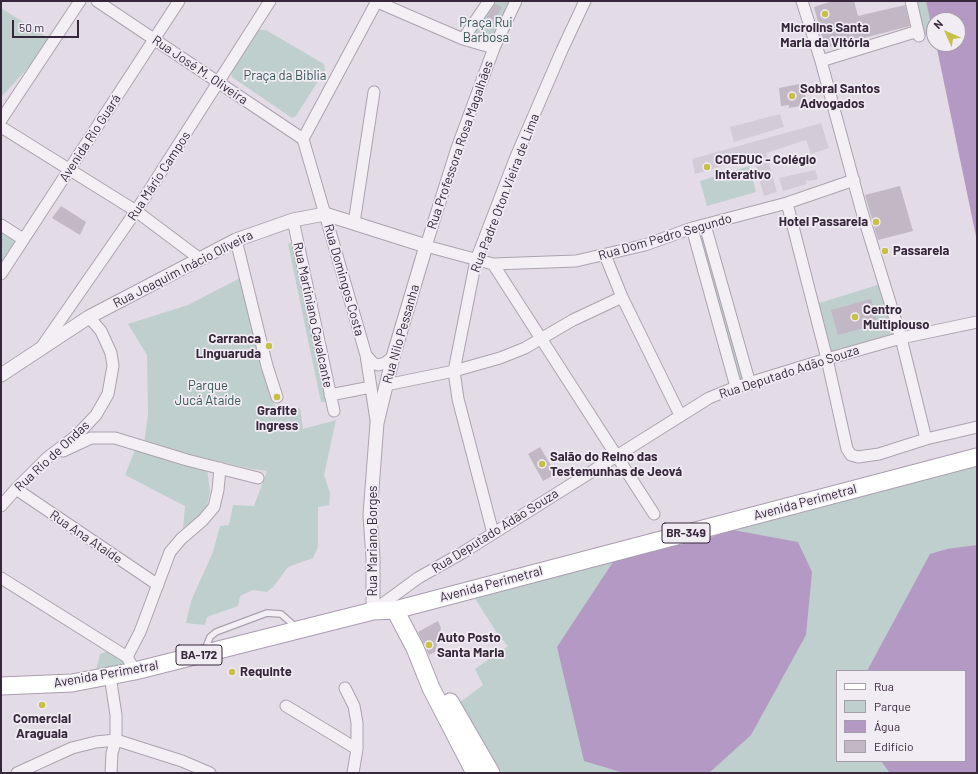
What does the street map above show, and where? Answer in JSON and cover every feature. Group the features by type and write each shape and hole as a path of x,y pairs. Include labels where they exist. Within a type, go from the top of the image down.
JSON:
{"main road":[{"name":"Avenida Perimetral","path":"5,684 72,683 110,676 131,664 204,654 300,631 373,611 395,610 977,457"},
{"name":"Rua Mariano Borges","path":"395,610 415,648 431,688 475,773"},
{"name":"Rua Mariano Borges","path":"415,648 440,683 491,773"}],"street":[{"path":"1,120 80,1"},
{"name":"Rua José M. Oliveira","path":"97,1 218,83 303,138"},
{"name":"Avenida Rio Guará","path":"1,274 179,1"},
{"name":"Rua Mário Campos","path":"42,347 136,211 270,1"},
{"path":"303,138 376,1 464,39 494,48"},
{"path":"464,39 489,1"},
{"name":"Rua Professora Rosa Magalhães","path":"426,246 457,148 494,48 516,1"},
{"name":"Rua Padre Oton Vieira de Lima","path":"493,533 458,399 454,371 476,260 515,159 585,1"},
{"path":"802,1 821,61 829,96 862,212 901,338 926,439"},
{"path":"821,61 918,34 911,1"},
{"path":"354,223 374,92"},
{"path":"1,127 136,211 200,259"},
{"name":"Rua Domingos Costa","path":"303,138 325,214 332,232 366,355 377,423"},
{"name":"Rua Dom Pedro Segundo","path":"426,246 493,264 576,261 645,245 692,228 787,203 854,180"},
{"path":"787,203 827,359 847,449 851,455 858,457 879,454 926,439 977,427"},
{"name":"Rua Joaquim Inácio Oliveira","path":"1,374 89,317 236,240 293,220 325,214 426,246"},
{"name":"Rua Martiniano Cavalcante","path":"293,220 334,411"},
{"path":"1,225 23,239"},
{"path":"705,225 750,384"},
{"path":"692,228 736,387"},
{"path":"236,240 265,358 277,397"},
{"name":"Rua Nilo Pessanha","path":"377,423 393,357 426,246"},
{"path":"605,255 622,297 680,416"},
{"path":"493,264 615,456 654,514"},
{"path":"386,385 454,371 500,358 540,339 573,320 622,297"},
{"name":"Rua Rio de Ondas","path":"1,506 47,458 76,436 96,415 108,394 113,366 111,353 101,331 89,317"},
{"name":"Rua Deputado Adão Souza","path":"373,611 418,578 709,398 736,387 901,338 977,322"},
{"path":"366,355 373,363 378,365 385,363 393,357"},
{"path":"330,394 372,387"},
{"name":"Rua Mariano Borges","path":"373,611 373,558 370,515 377,423"},
{"path":"47,458 92,438 115,438 258,478"},
{"path":"1,578 131,664 140,632 175,545 214,507 218,490 220,468"},
{"name":"Rua Ana Ataíde","path":"16,489 158,585"},
{"path":"110,676 116,716 116,740 112,753 111,773"},
{"path":"345,688 354,706 357,723 358,749 353,773"},
{"path":"286,706 358,749"},
{"path":"17,773 72,748 96,742 116,740 182,761 210,773"}],"lane":[{"path":"204,654 210,637 216,632 267,613 281,614 289,619 300,631"}],"shaded area":[{"name":"COEDUC - Colégio Interativo","path":"780,114 784,127 734,142 730,127"},
{"name":"COEDUC - Colégio Interativo","path":"821,123 829,148 811,154 806,140 766,153 777,192 764,196 753,157 695,174 692,159"},
{"path":"815,170 818,179 809,181 806,180 807,184 783,191 779,178"}],"green space":[{"name":"Praça Rui Barbosa","path":"489,1 516,1 494,48 463,39"},
{"path":"910,1 929,1 932,12 926,12 926,35 919,36"},
{"path":"1,8 53,41 1,97"},
{"name":"Praça da Biblia","path":"259,30 266,30 324,64 325,70 296,116 292,118 232,77 231,71"},
{"path":"749,166 756,192 707,206 700,181"},
{"path":"1,225 23,239 1,273"},
{"path":"705,225 750,384 736,387 692,228"},
{"path":"292,243 328,402 321,402 288,244"},
{"name":"Parque Jucá Ataíde","path":"242,277 273,403 278,410 300,408 303,429 336,420 324,475 330,493 329,505 318,507 318,547 313,558 288,567 274,586 267,592 253,590 240,596 238,606 207,617 205,625 186,623 191,601 213,552 220,526 229,525 233,505 254,506 267,471 252,469 144,444 148,414 147,355 128,324 188,305"},
{"path":"884,283 901,338 827,359 813,305"},
{"path":"135,450 207,468 210,491 207,506 198,517 183,528 185,506 125,475"},
{"path":"977,464 977,773 502,773 459,703 483,685 475,669 508,646 499,636 472,594"},
{"path":"108,651 133,667 95,675 100,654"}],"water":[{"path":"926,1 977,1 977,241 938,52 966,52 966,12 928,12"},
{"path":"733,530 798,542 812,572 806,635 751,735 709,773 624,773 584,761 557,647 617,556 696,542"},
{"path":"977,545 977,773 890,773 882,762 966,762 966,670 868,670 930,554 947,549"}],"building":[{"path":"833,1 854,1 858,16 905,5 910,26 825,48 814,7"},
{"path":"495,4 502,7 493,23 486,19"},
{"name":"Sobral Santos Advogados","path":"804,83 806,105 789,108 789,105 781,106 779,88"},
{"path":"900,186 913,231 878,240 865,195"},
{"path":"61,206 86,222 80,235 52,218"},
{"name":"Centro Multiplouso","path":"871,299 878,324 838,335 831,310"},
{"name":"Salão do Reino das Testemunhas de Jeová","path":"540,447 556,474 543,481 528,454"},
{"name":"Auto Posto Santa Maria","path":"438,621 441,628 435,652 429,655 418,632"}],"place":[{"name":"Microlins Santa Maria da Vitória","path":"825,14"},
{"name":"Sobral Santos Advogados","path":"792,96"},
{"name":"COEDUC - Colégio Interativo","path":"707,167"},
{"name":"Hotel Passarela","path":"876,222"},
{"name":"Passarela","path":"885,251"},
{"name":"Centro Multiplouso","path":"855,317"},
{"name":"Carranca Linguaruda","path":"269,346"},
{"name":"Grafite ingress","path":"277,397"},
{"name":"Salão do Reino das Testemunhas de Jeová","path":"542,464"},
{"name":"Auto Posto Santa Maria","path":"429,645"},
{"name":"Requinte","path":"232,672"},
{"name":"Comercial Araguaia","path":"42,705"}]}
